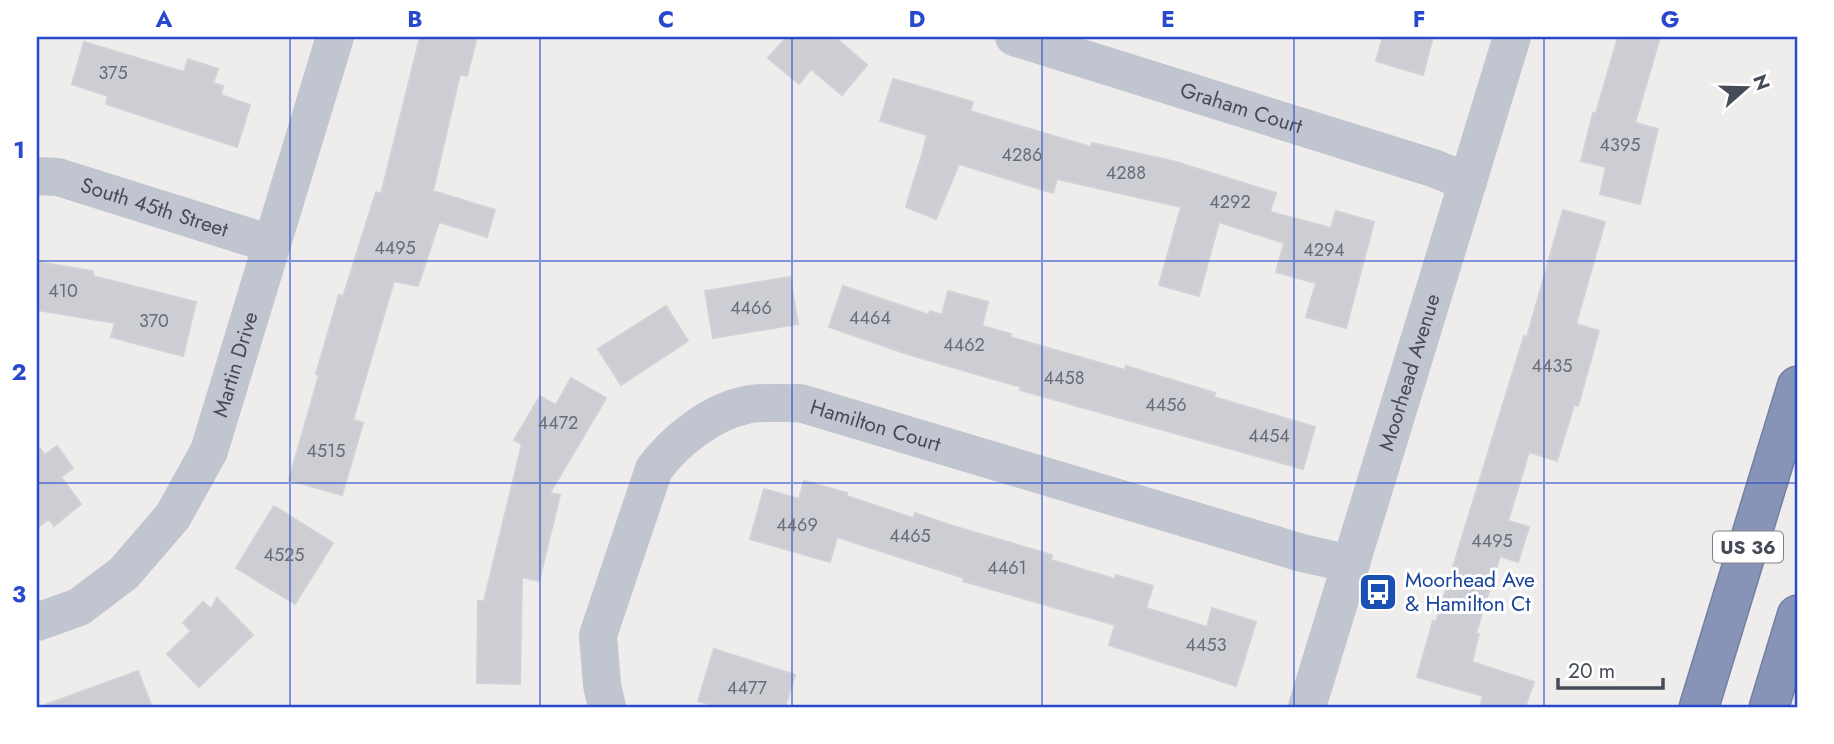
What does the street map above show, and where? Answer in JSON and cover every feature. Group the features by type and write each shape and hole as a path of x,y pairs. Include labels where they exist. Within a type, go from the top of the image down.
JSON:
{"highway":[{"name":"US 36","path":"1699,707 1797,386"},
{"path":"1769,707 1797,615"}],"street":[{"name":"Martin Drive","path":"37,622 79,607 124,573 173,516 209,451 335,37"},
{"name":"Graham Court","path":"1014,37 1433,168 1468,183"},
{"name":"Moorhead Avenue","path":"1307,707 1512,37"},
{"name":"South 45th Street","path":"37,176 58,177 271,243"},
{"name":"Hamilton Court","path":"607,707 602,685 598,635 654,469 699,424 746,405 800,403 1303,553 1351,564"}],"building":[{"path":"420,37 477,37 467,76 460,74 433,191 495,210 487,237 439,222 418,286 394,281 353,420 363,423 342,495 289,480 339,295 343,297 376,192 381,194"},
{"path":"787,37 835,37 867,65 842,95 811,69 799,84 768,58"},
{"path":"1383,37 1433,37 1423,75 1376,61"},
{"path":"1618,37 1660,37 1635,123 1658,129 1640,204 1600,194 1606,167 1581,161 1593,113 1596,113"},
{"path":"84,42 184,72 188,59 218,69 213,83 223,86 221,95 250,105 237,147 106,104 108,96 72,84"},
{"path":"893,79 973,102 970,111 1091,147 1092,143 1176,162 1276,193 1270,212 1331,228 1336,211 1374,222 1346,328 1306,317 1316,283 1276,272 1284,243 1219,222 1199,296 1159,285 1181,207 1057,179 1053,193 959,164 936,219 906,207 919,164 924,165 920,162 927,135 880,121"},
{"path":"1563,210 1605,222 1576,324 1599,331 1578,406 1574,405 1557,461 1529,452 1508,521 1529,527 1518,562 1500,556 1476,633 1479,634 1472,662 1534,682 1525,707 1480,707 1483,696 1417,677 1524,336 1527,337"},
{"path":"37,262 93,271 93,276 196,302 183,356 111,337 115,323 37,310"},
{"path":"790,277 798,324 713,338 705,291"},
{"path":"843,286 929,315 930,311 942,315 948,291 988,302 982,326 1011,334 1010,337 1125,370 1126,366 1215,393 1214,397 1315,427 1303,469 1020,390 1021,387 907,354 829,327"},
{"path":"666,306 688,341 621,385 598,349"},
{"path":"571,378 606,398 550,493 560,495 539,581 522,577 520,684 477,683 478,601 484,601 522,444 514,440 540,396 556,405"},
{"path":"37,445 45,455 57,446 73,468 61,477 81,504 54,526 49,519 37,528"},
{"path":"804,481 847,493 847,496 913,518 915,513 1052,555 1051,560 1115,579 1116,575 1153,586 1146,608 1207,627 1212,608 1256,622 1236,686 1109,645 1115,625 963,581 964,578 837,537 830,562 750,539 764,489 799,499"},
{"path":"274,506 333,543 295,604 236,568"},
{"path":"217,598 253,635 199,687 167,654 191,631 183,623 203,602 211,609"},
{"path":"714,649 795,675 785,707 719,707 698,701"},
{"path":"138,671 152,707 48,707 47,704"}],"place":[{"name":"Moorhead Ave & Hamilton Ct","path":"1378,592"}]}
